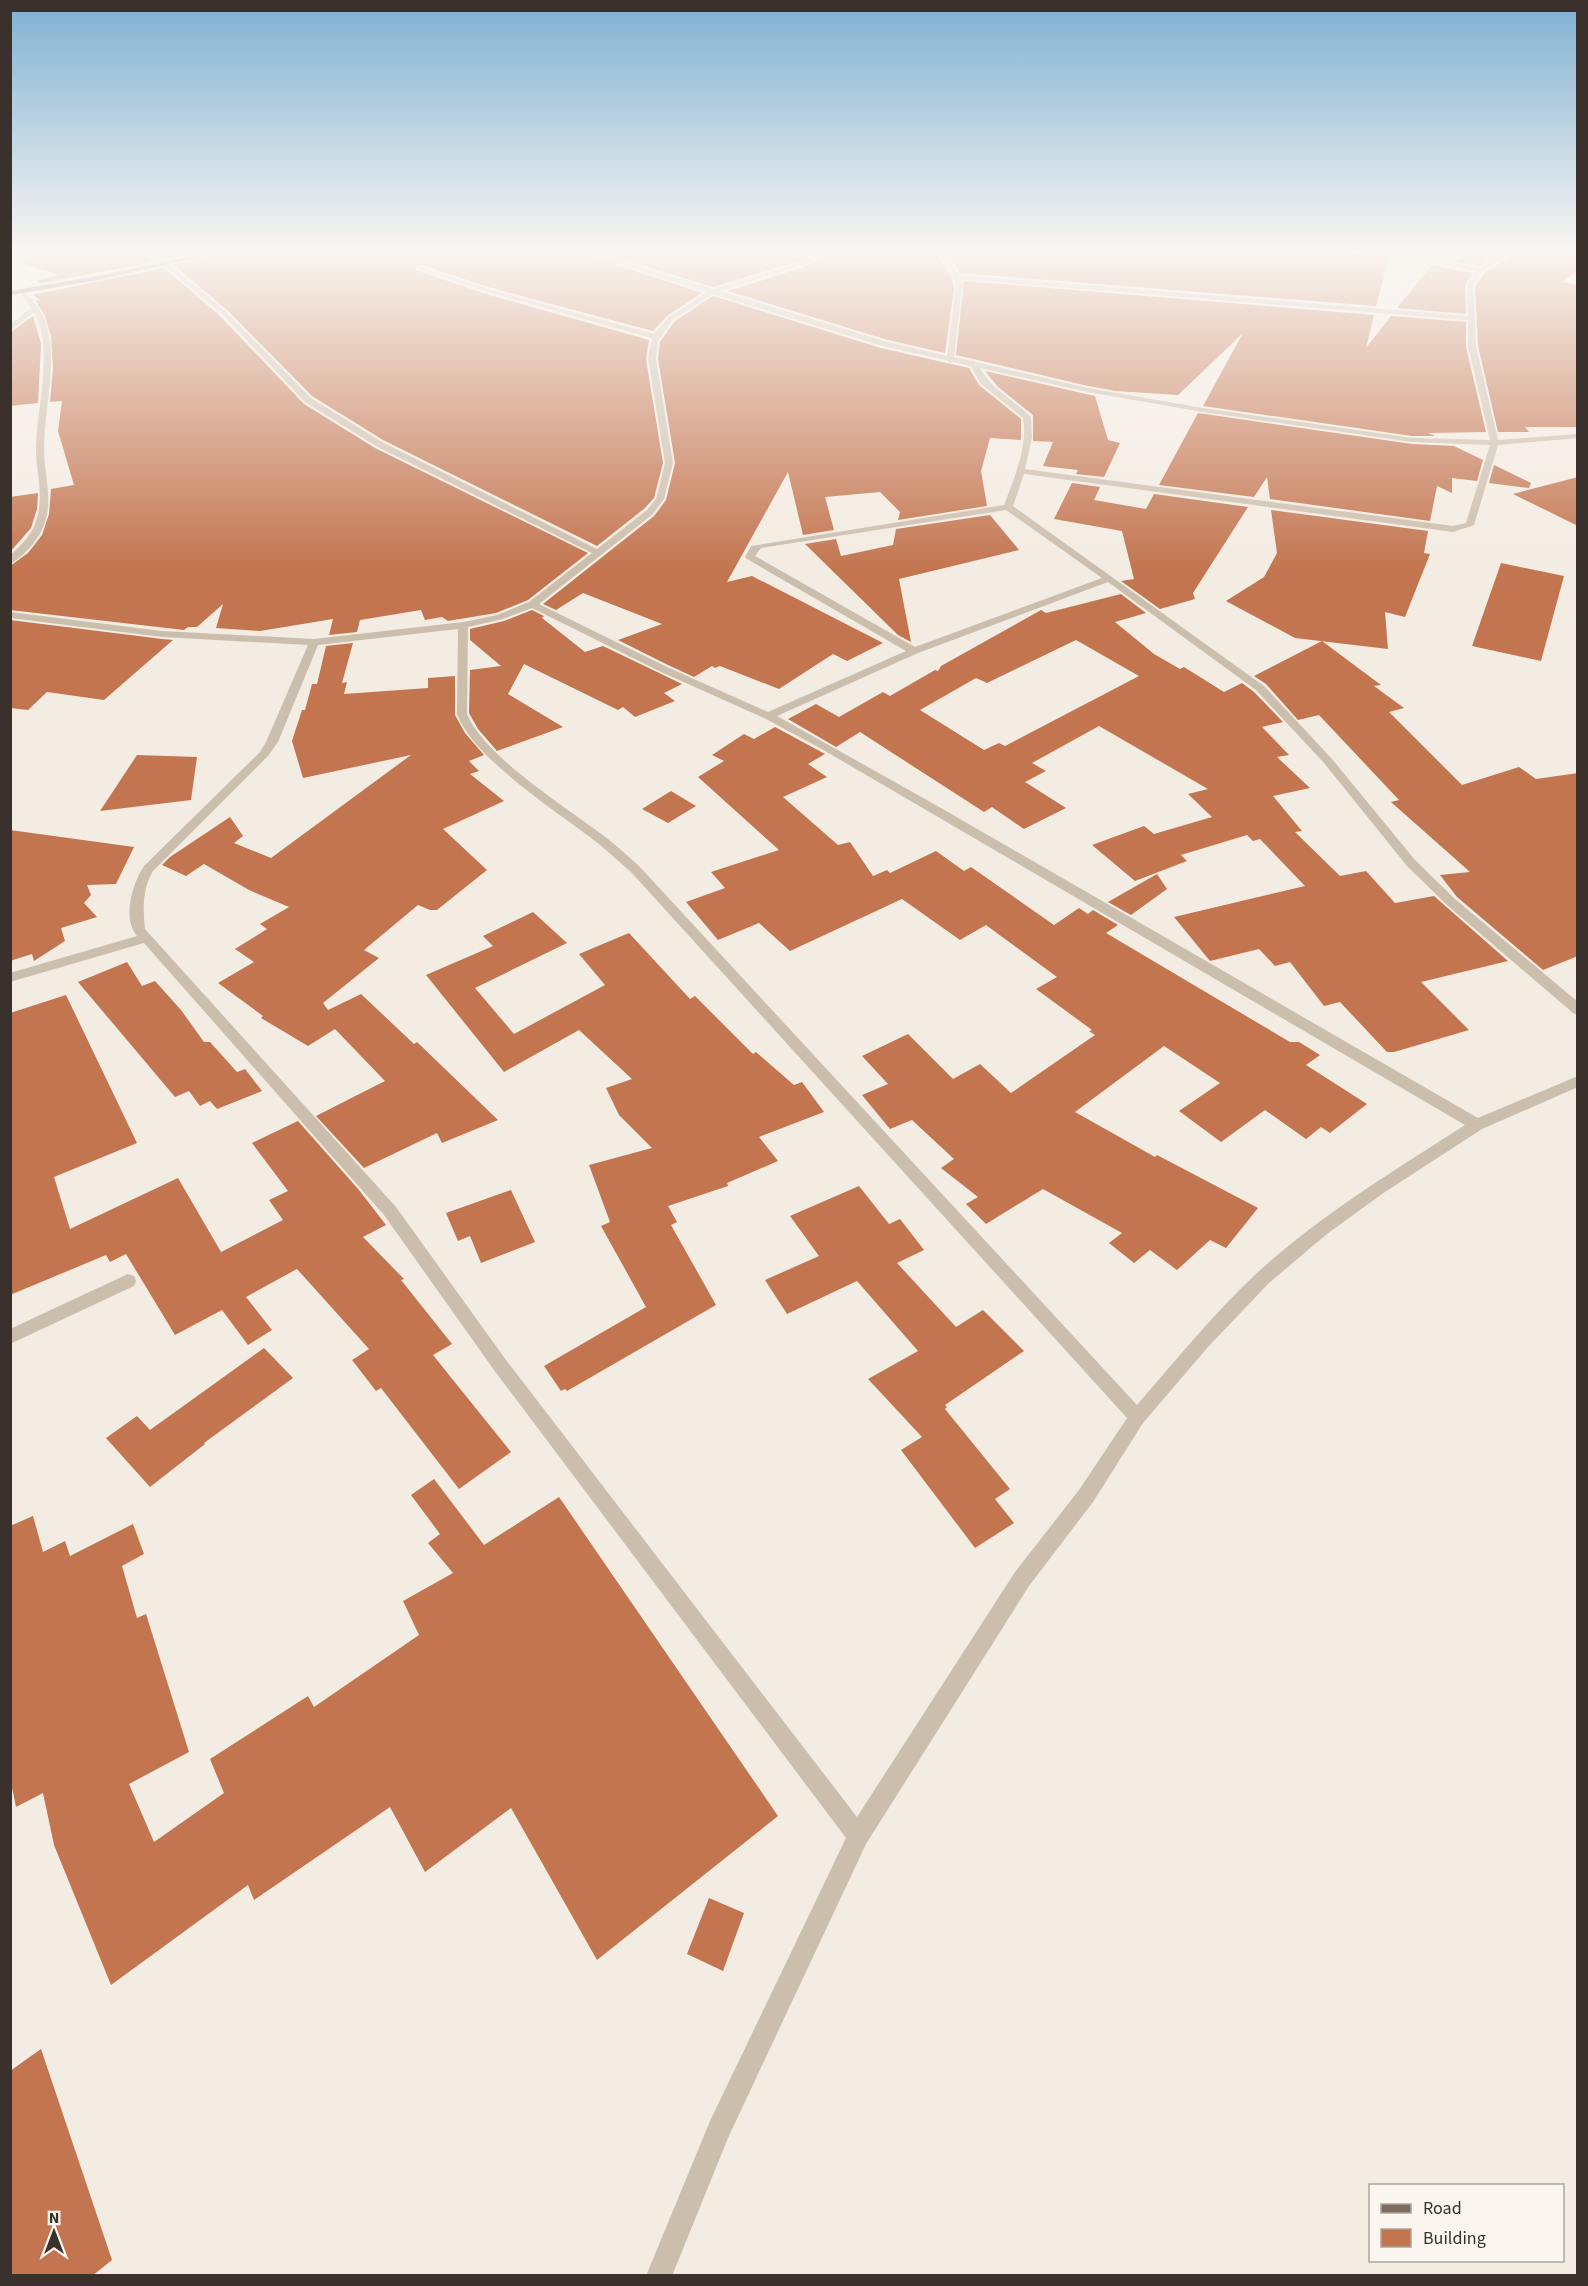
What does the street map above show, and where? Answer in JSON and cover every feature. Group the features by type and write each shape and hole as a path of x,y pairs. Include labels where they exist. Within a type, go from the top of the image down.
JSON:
{"street":[{"path":"10,561 35,534 42,521 40,448 47,377 46,356"},
{"path":"265,356 308,400 379,444 490,501 599,552"},
{"path":"10,615 162,634 314,642 462,625 500,616 532,604 650,512 660,498 669,463 653,356"},
{"path":"930,356 1088,390 1412,440 1495,443 1578,436"},
{"path":"950,361 951,356"},
{"path":"1020,471 1453,529 1470,525 1495,443 1474,356"},
{"path":"975,366 983,381 1028,417 1030,425 1020,471 1008,507"},
{"path":"914,651 750,557 750,553 759,546 1008,507 1260,688 1336,770 1411,863 1451,902 1578,1010"},
{"path":"768,716 914,651 1107,579"},
{"path":"532,604 663,669 768,716 930,806 1477,1125"},
{"path":"462,625 462,714 465,722 487,748 524,783 604,842 635,869 832,1088 1137,1417"},
{"path":"314,642 272,742 264,754 148,869 141,880 136,897 139,930 390,1211 500,1365 858,1836"},
{"path":"10,978 147,938"},
{"path":"659,2276 719,2130 858,1836 1022,1579 1086,1496 1137,1417 1202,1342 1263,1278 1321,1230 1368,1196 1477,1125 1578,1081"},
{"path":"10,1337 128,1281"}],"building":[{"path":"10,356 40,356 38,403 10,406"},
{"path":"52,356 258,356 304,404 375,448 588,553 528,600 496,613 448,621 442,617 425,620 421,610 360,620 357,632 329,635 333,619 260,631 216,628 223,604 197,627 188,627 184,630 10,610 10,566 28,553 42,535 49,514 51,489 74,485 58,431 62,401 50,402"},
{"path":"272,356 647,356 663,463 654,498 645,508 597,546 383,440 312,396"},
{"path":"658,356 915,356 969,368 979,385 1021,419 1021,440 990,438 981,471 987,506 898,520 900,512 880,492 825,497 834,530 803,535 788,472 727,582 752,576 883,643 847,661 833,654 779,689 720,666 715,668 712,666 694,677 618,640 662,624 583,593 556,610 543,604 654,516 666,500 675,463"},
{"path":"959,356 1219,356 1178,395 1116,391"},
{"path":"1231,356 1468,356 1486,432 1428,433 1435,436 1412,436 1203,406"},
{"path":"1480,356 1578,356 1578,427 1525,427 1529,432 1498,432"},
{"path":"985,371 1095,396 1108,440 1120,443 1104,477 1076,474 1078,470 1043,466 1053,442 1033,441 1033,415 998,387"},
{"path":"1198,413 1412,444 1454,446 1483,460 1477,481 1452,478 1452,493 1437,486 1430,521 1270,499 1267,477 1254,497 1159,485"},
{"path":"1494,465 1531,483 1529,488 1489,483"},
{"path":"1578,477 1578,526 1513,494"},
{"path":"1072,483 1100,487 1094,500 1146,509 1154,494 1248,507 1193,593 1195,599 1160,609 1121,581 1134,579 1122,531 1054,519"},
{"path":"38,493 37,509 31,528 10,552 10,497"},
{"path":"1271,510 1428,531 1424,553 1430,554 1405,617 1385,612 1388,649 1295,638 1226,601 1264,577 1277,553"},
{"path":"990,515 1019,550 899,579 911,642 898,635 805,544 836,539 841,556 893,545 896,529"},
{"path":"1501,563 1564,576 1541,661 1472,646"},
{"path":"1121,594 1146,613 1115,622 1154,654 1180,669 1184,667 1224,692 1242,683 1254,692 1283,722 1262,727 1289,755 1277,757 1310,788 1273,796 1302,831 1295,832 1340,876 1366,871 1395,903 1434,896 1508,961 1421,982 1469,1030 1394,1052 1387,1052 1340,1002 1324,1006 1290,962 1275,966 1259,949 1210,961 1174,917 1305,886 1260,839 1253,841 1247,835 1181,855 1187,861 1135,881 1092,845 1144,826 1154,834 1212,817 1188,794 1208,789 1099,726 1032,763 1046,771 1025,782 1066,808 1024,829 992,807 984,812 860,732 836,747 788,719 816,704 839,717 883,692 890,696 935,670 938,671 941,666 1041,610 1046,613","holes":["1076,640 1139,676 1005,746 999,743 984,750 920,710 976,678 987,683"]},
{"path":"532,610 544,616 542,618 585,652 603,646 682,684 664,693 675,701 635,717 623,707 618,710 524,664 508,694 563,727 497,751 478,729 469,713 470,670 501,666 470,640 470,629 504,621"},
{"path":"10,620 173,640 104,700 47,692 28,710 10,708"},
{"path":"1322,641 1381,685 1374,686 1404,708 1389,712 1462,785 1519,767 1536,779 1578,773 1578,956 1543,970 1457,897 1440,875 1470,872 1391,802 1399,800 1319,715 1298,720 1266,684 1254,676"},
{"path":"353,643 342,683 347,682 344,694 428,688 428,678 455,676 455,715 465,733 484,755 469,761 479,771 470,774 504,801 443,829 487,870 437,910 418,905 364,950 379,958 323,1003 328,1010 361,994 414,1044 417,1042 498,1120 442,1143 437,1133 364,1168 316,1116 385,1081 335,1029 308,1046 261,1018 263,1016 218,983 254,962 235,949 267,929 260,924 289,907 249,890 204,864 186,876 162,865 170,857 230,817 243,836 234,843 271,858 411,755 303,778 292,741 302,710 305,710 312,684 317,684 326,646"},
{"path":"775,727 825,754 808,764 827,777 783,797 838,845 850,842 873,876 887,870 890,873 936,851 964,871 971,867 1054,925 1079,908 1088,914 1093,910 1118,925 1106,933 1290,1042 1299,1042 1320,1055 1306,1065 1367,1104 1330,1133 1321,1127 1306,1139 1265,1110 1221,1142 1179,1111 1220,1083 1164,1046 1075,1112 1155,1157 1157,1155 1258,1208 1226,1248 1210,1240 1177,1270 1150,1250 1134,1263 1109,1243 1122,1233 1043,1189 986,1224 966,1204 978,1197 941,1168 954,1159 912,1120 890,1129 862,1095 888,1084 862,1056 908,1034 953,1079 980,1064 1011,1093 1095,1035 1089,1031 1092,1030 1036,989 1057,977 986,925 960,940 902,899 790,951 759,923 718,940 686,902 725,888 711,872 779,850 698,777 724,761 712,755 744,734 754,739"},
{"path":"137,755 197,757 191,800 100,811"},
{"path":"671,791 696,806 668,823 642,809"},
{"path":"10,830 134,847 116,884 87,885 91,895 84,903 97,917 61,928 65,941 34,961 32,954 10,961"},
{"path":"1157,874 1167,889 1131,915 1108,902"},
{"path":"533,912 567,943 475,988 514,1034 605,985 579,954 629,933 690,999 695,996 753,1054 756,1052 794,1085 802,1082 824,1112 759,1137 778,1161 727,1183 728,1186 668,1206 677,1222 671,1225 716,1305 567,1391 565,1389 561,1391 544,1366 646,1307 601,1226 610,1222 589,1165 652,1148 619,1115 606,1088 632,1079 579,1030 504,1072 426,975 493,946 483,936"},
{"path":"127,962 142,986 155,981 181,1010 204,1042 210,1042 237,1072 245,1069 262,1091 217,1109 210,1101 200,1106 189,1091 175,1097 78,982"},
{"path":"66,995 137,1143 54,1177 70,1229 178,1178 221,1252 283,1220 269,1200 288,1191 252,1143 298,1121 359,1190 386,1225 363,1237 404,1279 401,1280 452,1344 433,1355 511,1452 459,1489 381,1388 376,1391 352,1360 369,1349 297,1269 246,1297 272,1330 248,1345 222,1310 175,1335 126,1254 110,1262 106,1255 10,1295 10,1013"},
{"path":"859,1186 889,1224 900,1219 924,1250 897,1263 956,1327 983,1310 1024,1351 945,1405 947,1407 945,1409 1010,1489 995,1499 1014,1523 975,1548 901,1450 922,1437 868,1379 918,1351 857,1281 787,1314 765,1280 819,1256 790,1216"},
{"path":"511,1190 535,1242 481,1263 470,1236 458,1241 446,1213"},
{"path":"264,1348 293,1378 204,1443 150,1487 106,1438 137,1416 150,1430"},
{"path":"434,1479 484,1545 559,1497 778,1816 597,1960 511,1808 425,1872 390,1807 254,1900 248,1885 111,1985 54,1845 43,1793 16,1807 10,1778 10,1526 33,1516 43,1552 65,1541 70,1556 133,1524 144,1554 122,1566 137,1618 146,1614 189,1752 129,1784 154,1842 224,1793 210,1759 308,1696 314,1707 419,1635 403,1601 453,1573 428,1543 440,1534 411,1495"},
{"path":"709,1898 744,1913 723,1971 687,1954"},
{"path":"41,2049 112,2260 92,2276 10,2276 10,2071"}]}
